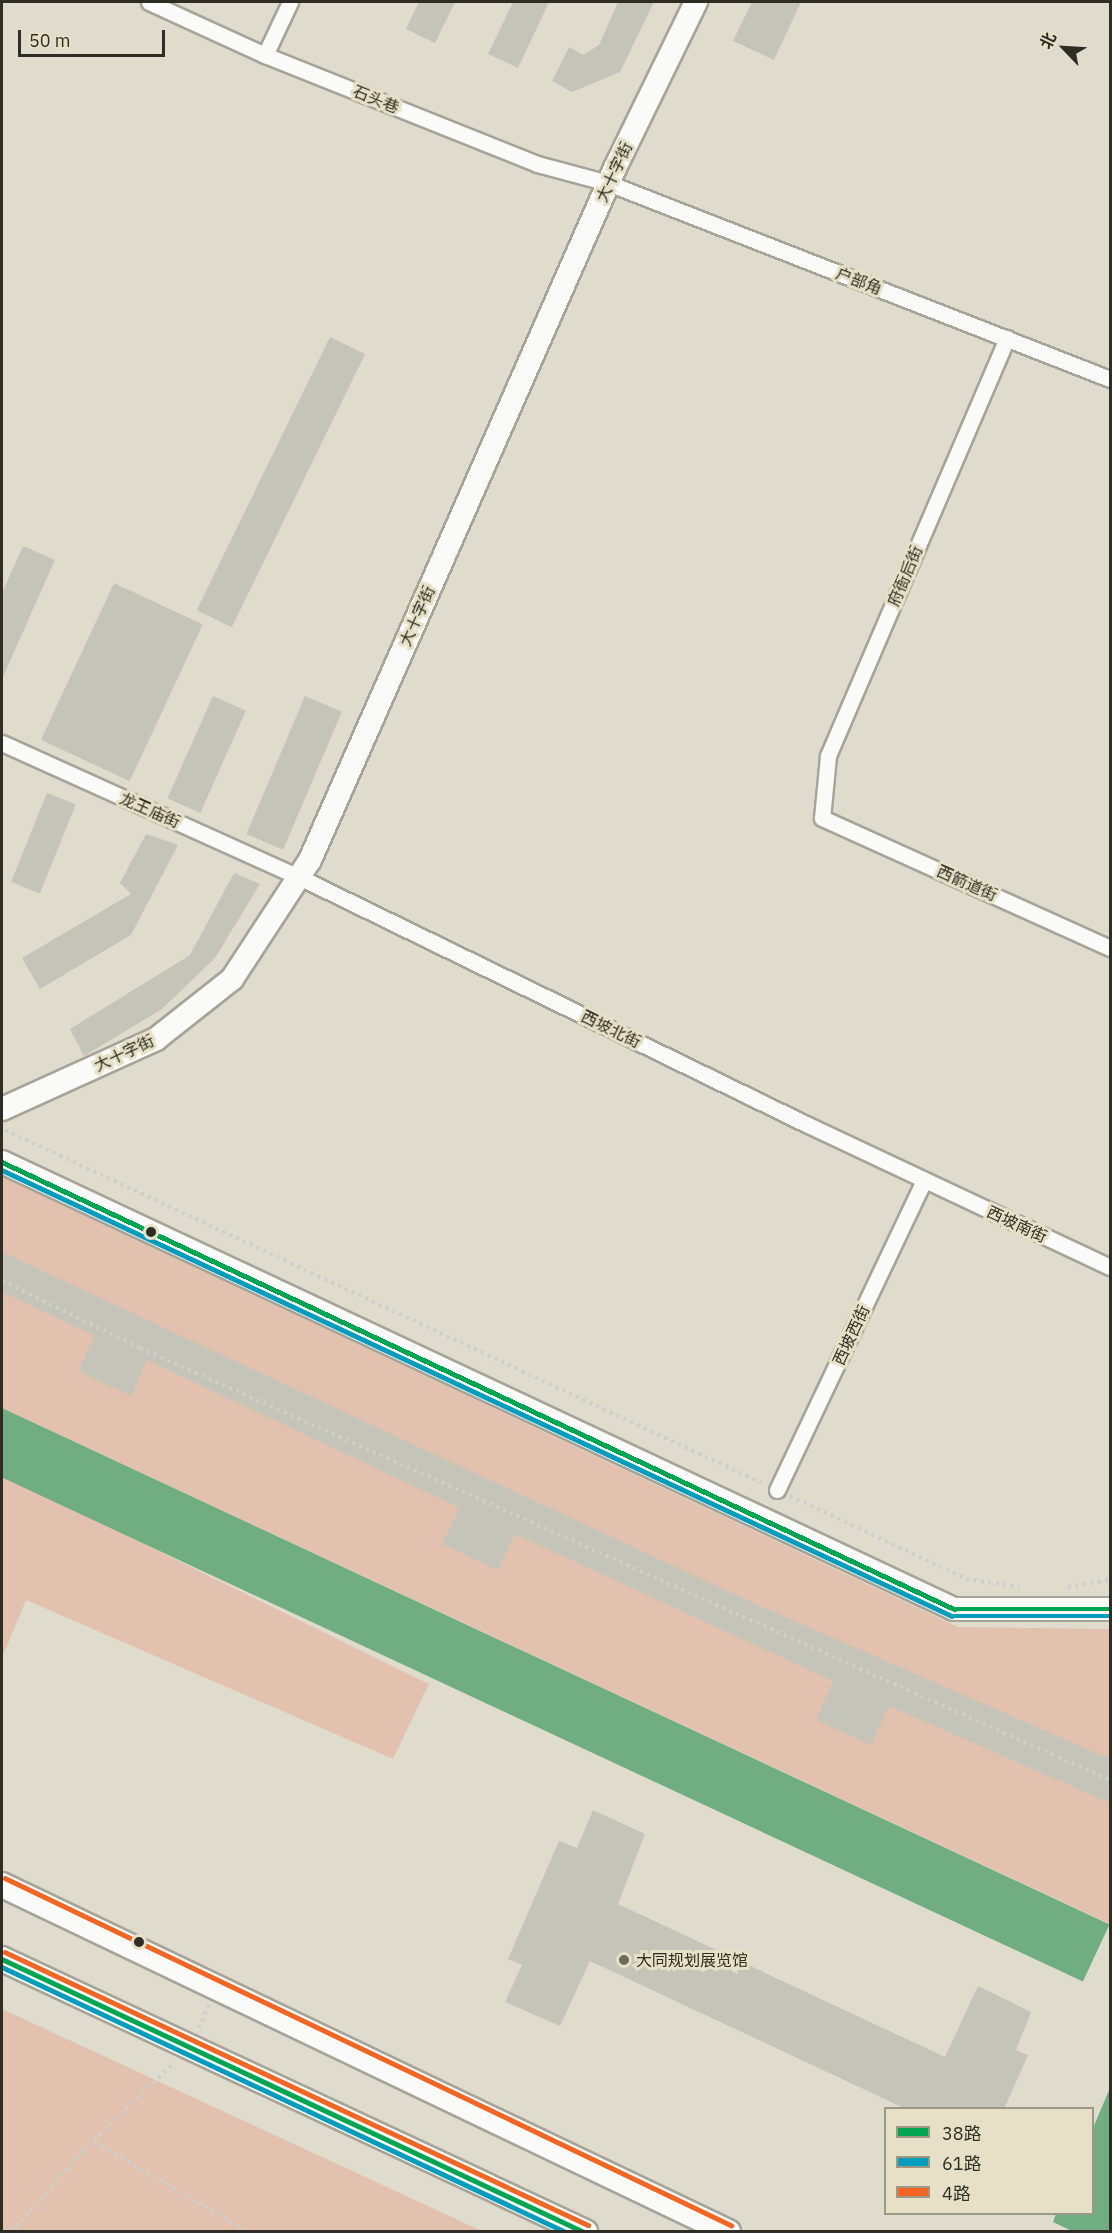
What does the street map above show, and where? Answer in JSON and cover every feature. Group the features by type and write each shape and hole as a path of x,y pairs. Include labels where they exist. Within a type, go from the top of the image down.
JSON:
{"main road":[{"path":"2,1885 728,2232"},
{"path":"2,1959 585,2232"}],"street":[{"name":"石头巷","path":"149,2 265,55 537,164 608,183"},
{"path":"265,55 290,2"},
{"name":"大十字街","path":"2,1109 156,1039 232,979 310,860 608,183 696,2"},
{"name":"户部角","path":"608,183 1110,379"},
{"name":"府衙后街","path":"822,818 828,756 1007,338"},
{"name":"龙王庙街","path":"2,743 299,877"},
{"name":"西箭道街","path":"822,818 1110,948"},
{"name":"西坡北街","path":"299,877 924,1181"},
{"path":"2,1162 954,1609 1110,1609"},
{"name":"西坡南街","path":"924,1181 1110,1267"},
{"name":"西坡西街","path":"777,1490 924,1181"}],"path":[{"path":"2,1128 966,1579 1022,1587"},
{"path":"2,1281 140,1348 1110,1780"},
{"path":"1055,1589 1110,1580"},
{"path":"2,2232 16,2227 95,2142 190,2047 217,1988"},
{"path":"95,2142 248,2232"}],"shaded area":[{"path":"2,1177 958,1627 1110,1629 1110,1924 2,1408"},
{"path":"2,1408 1110,1924 1083,1982 2,1478"},
{"path":"2,1474 429,1684 393,1759 26,1600 2,1658"},
{"path":"2,2009 482,2231 2,2231"},
{"path":"1110,2088 1110,2231 1072,2231 1053,2222 1056,2215 1094,2215 1094,2126"}],"building":[{"path":"419,2 455,2 435,43 406,29"},
{"path":"513,2 549,2 518,68 488,54"},
{"path":"618,2 654,2 620,72 572,92 552,81 569,47 583,55 599,45"},
{"path":"752,2 801,2 774,60 733,41"},
{"path":"330,337 365,354 232,627 197,610"},
{"path":"23,546 55,560 2,679 2,593"},
{"path":"114,583 203,624 130,781 41,740"},
{"path":"213,696 246,711 200,813 167,798"},
{"path":"305,696 342,712 283,850 246,834"},
{"path":"47,793 76,805 40,894 11,882"},
{"path":"146,834 178,845 131,935 40,989 22,958 131,894 120,883"},
{"path":"234,873 260,884 215,958 162,1009 84,1056 70,1029 190,955"},
{"path":"2,1252 751,1602 1110,1759 1110,1803 889,1706 871,1745 816,1720 833,1681 515,1534 498,1570 442,1544 460,1508 147,1360 131,1396 78,1371 95,1336 2,1292"},
{"name":"大同规划展览馆","path":"593,1810 645,1834 618,1904 945,2057 978,1986 1031,2012 1016,2050 1028,2055 1005,2107 902,2107 590,1961 560,2026 505,2002 522,1965 508,1959 559,1841 577,1848"}],"transit line":[{"name":"38路","path":"2,1162 954,1609 1110,1609"},
{"name":"61路","path":"2,1170 952,1616 1110,1616"},
{"name":"4路","path":"5,1878 731,2225"},
{"name":"4路","path":"5,1952 588,2225"},
{"name":"38路","path":"2,1959 584,2232"},
{"name":"61路","path":"2,1967 566,2232"}],"place":[{"name":"大同规划展览馆","path":"624,1960"}]}
